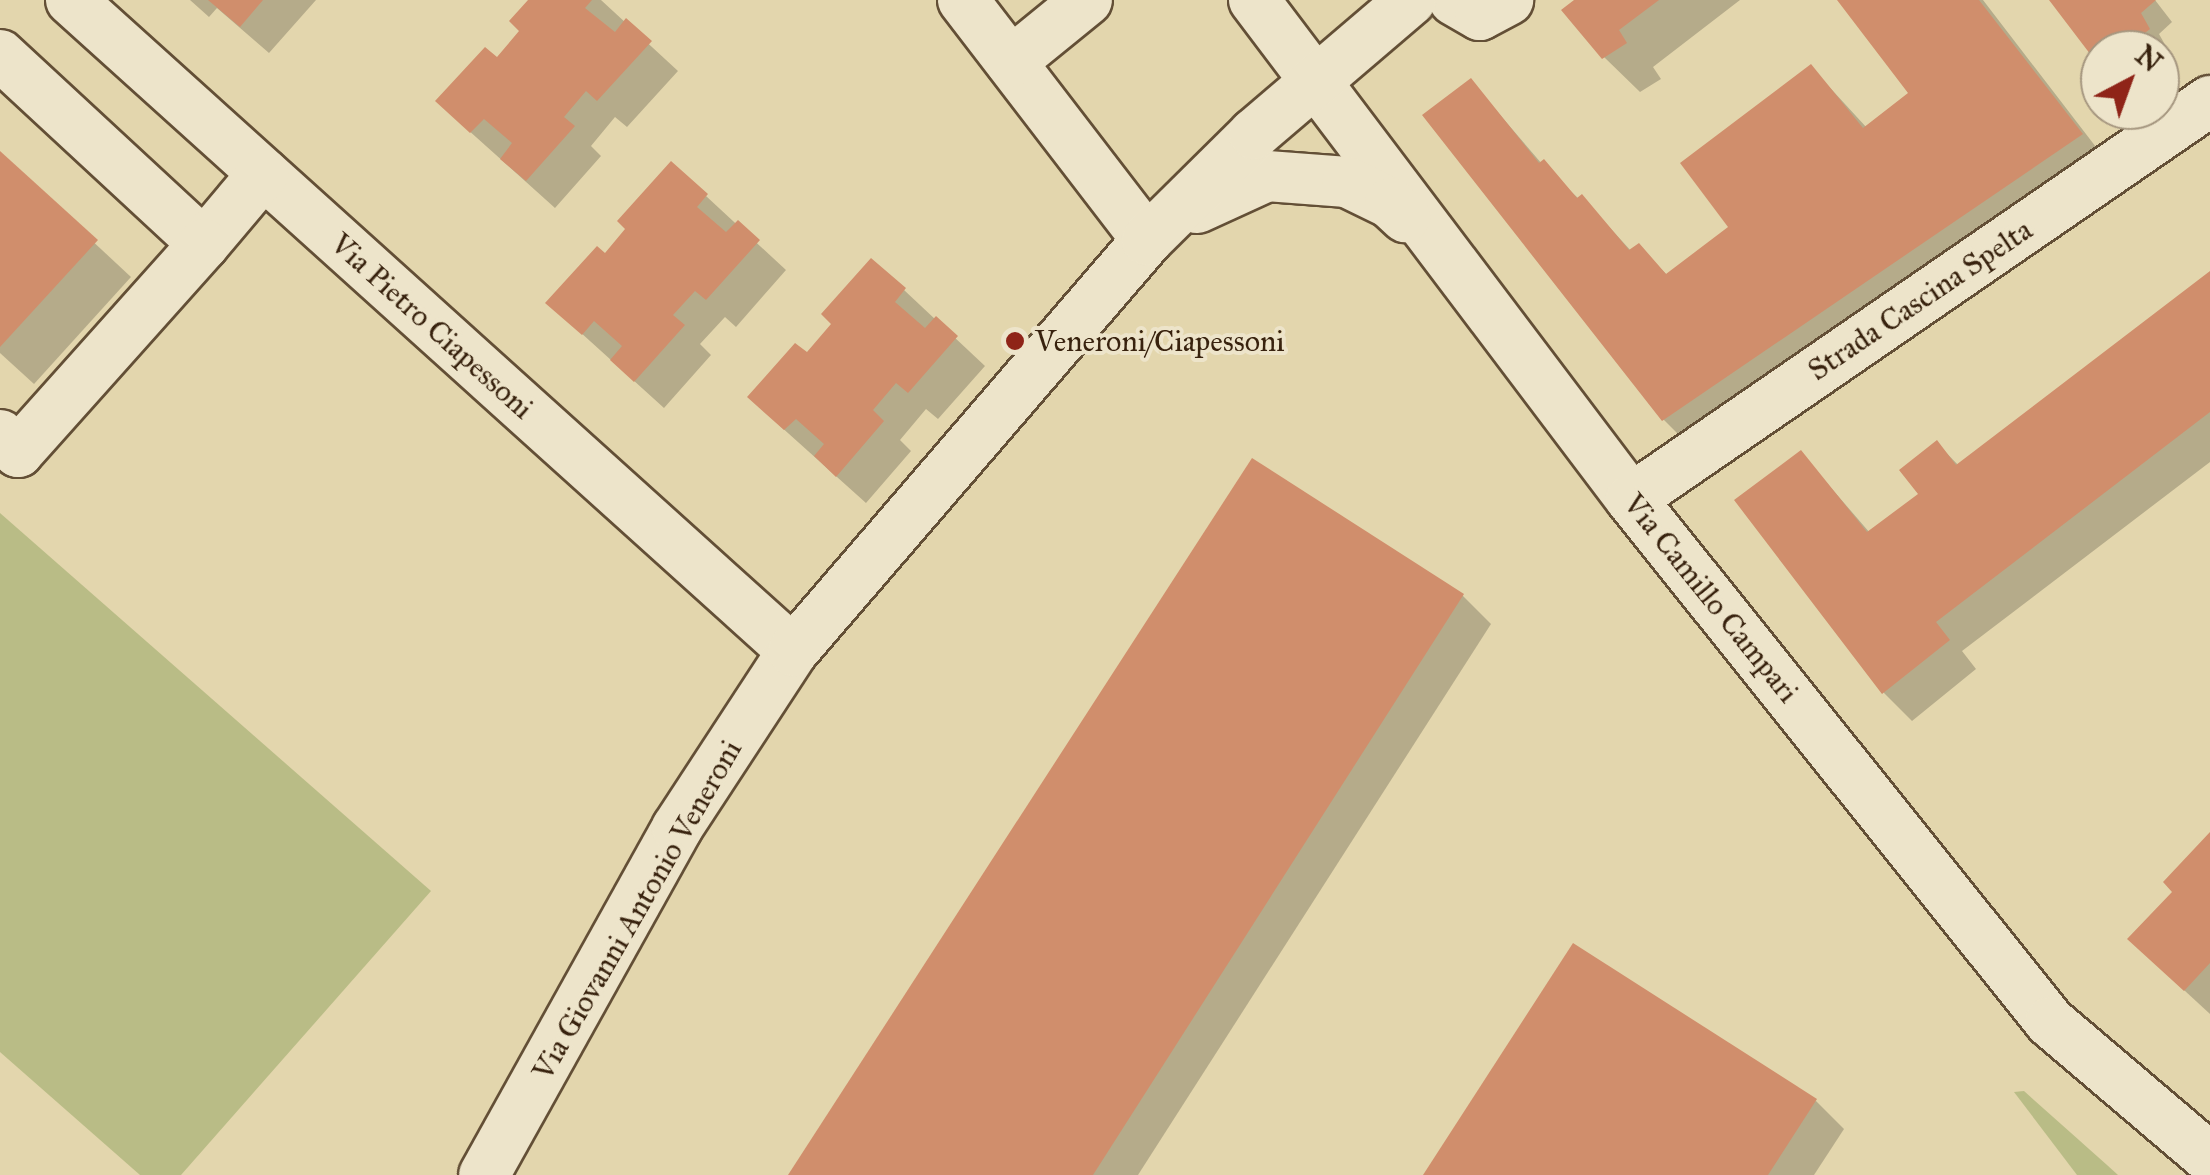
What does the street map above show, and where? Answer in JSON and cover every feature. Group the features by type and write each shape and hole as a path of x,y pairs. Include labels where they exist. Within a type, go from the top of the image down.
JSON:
{"street":[{"name":"Via Pietro Ciapessoni","path":"71,0 793,651"},
{"path":"964,0 1147,240"},
{"path":"1010,62 1086,0"},
{"name":"Via Camillo Campari","path":"1254,0 1631,499 2050,1022 2210,1158"},
{"name":"Via Giovanni Antonio Veneroni","path":"499,1165 677,828 793,651 1147,240 1316,81 1412,0"},
{"path":"1454,0 1480,16 1508,0"},
{"path":"0,55 204,244"},
{"name":"Strada Cascina Spelta","path":"1631,499 2210,101"},
{"path":"0,435 18,452 263,174"},
{"name":"Via Giovanni Antonio Veneroni","path":"1147,240 1214,197 1267,176 1347,182 1390,204 1438,245"}],"green space":[{"path":"0,513 431,891 181,1175 140,1175 0,1052"},
{"path":"2024,1091 2118,1175 2077,1175 2014,1092"}],"building":[{"path":"208,0 263,0 240,27"},
{"path":"528,0 592,0 585,8 615,32 626,18 652,41 597,101 586,91 564,117 575,126 526,181 500,159 512,143 484,119 470,133 435,101 485,47 497,57 519,31 509,21"},
{"path":"1574,0 1659,0 1619,30 1627,43 1602,59 1561,10"},
{"path":"1837,0 1979,0 2083,134 1662,421 1422,115 1471,78 1539,163 1544,159 1577,198 1582,194 1629,250 1639,243 1666,274 1728,227 1680,163 1811,64 1863,128 1908,93"},
{"path":"2049,0 2156,0 2141,13 2149,30 2080,30 2080,41"},
{"path":"0,151 98,240 0,347"},
{"path":"671,161 708,194 697,207 726,232 738,220 760,240 706,300 695,291 673,315 685,325 634,382 610,360 622,346 594,321 582,335 545,303 597,246 605,253 625,229 617,221"},
{"path":"871,258 906,288 895,302 925,328 936,316 958,336 908,393 896,383 873,410 884,421 836,477 814,456 824,444 796,419 784,430 747,397 795,343 807,352 831,324 821,314"},
{"path":"2210,271 2210,412 1936,622 1950,640 1882,694 1734,500 1801,450 1867,532 1918,494 1899,470 1937,440 1956,465"},
{"path":"1252,458 1464,594 1093,1175 788,1175"},
{"path":"2210,832 2210,963 2184,991 2127,939 2172,892 2163,882"},
{"path":"1573,943 1817,1099 1768,1175 1423,1175"}],"place":[{"name":"Veneroni/Ciapessoni","path":"1015,341"}]}
